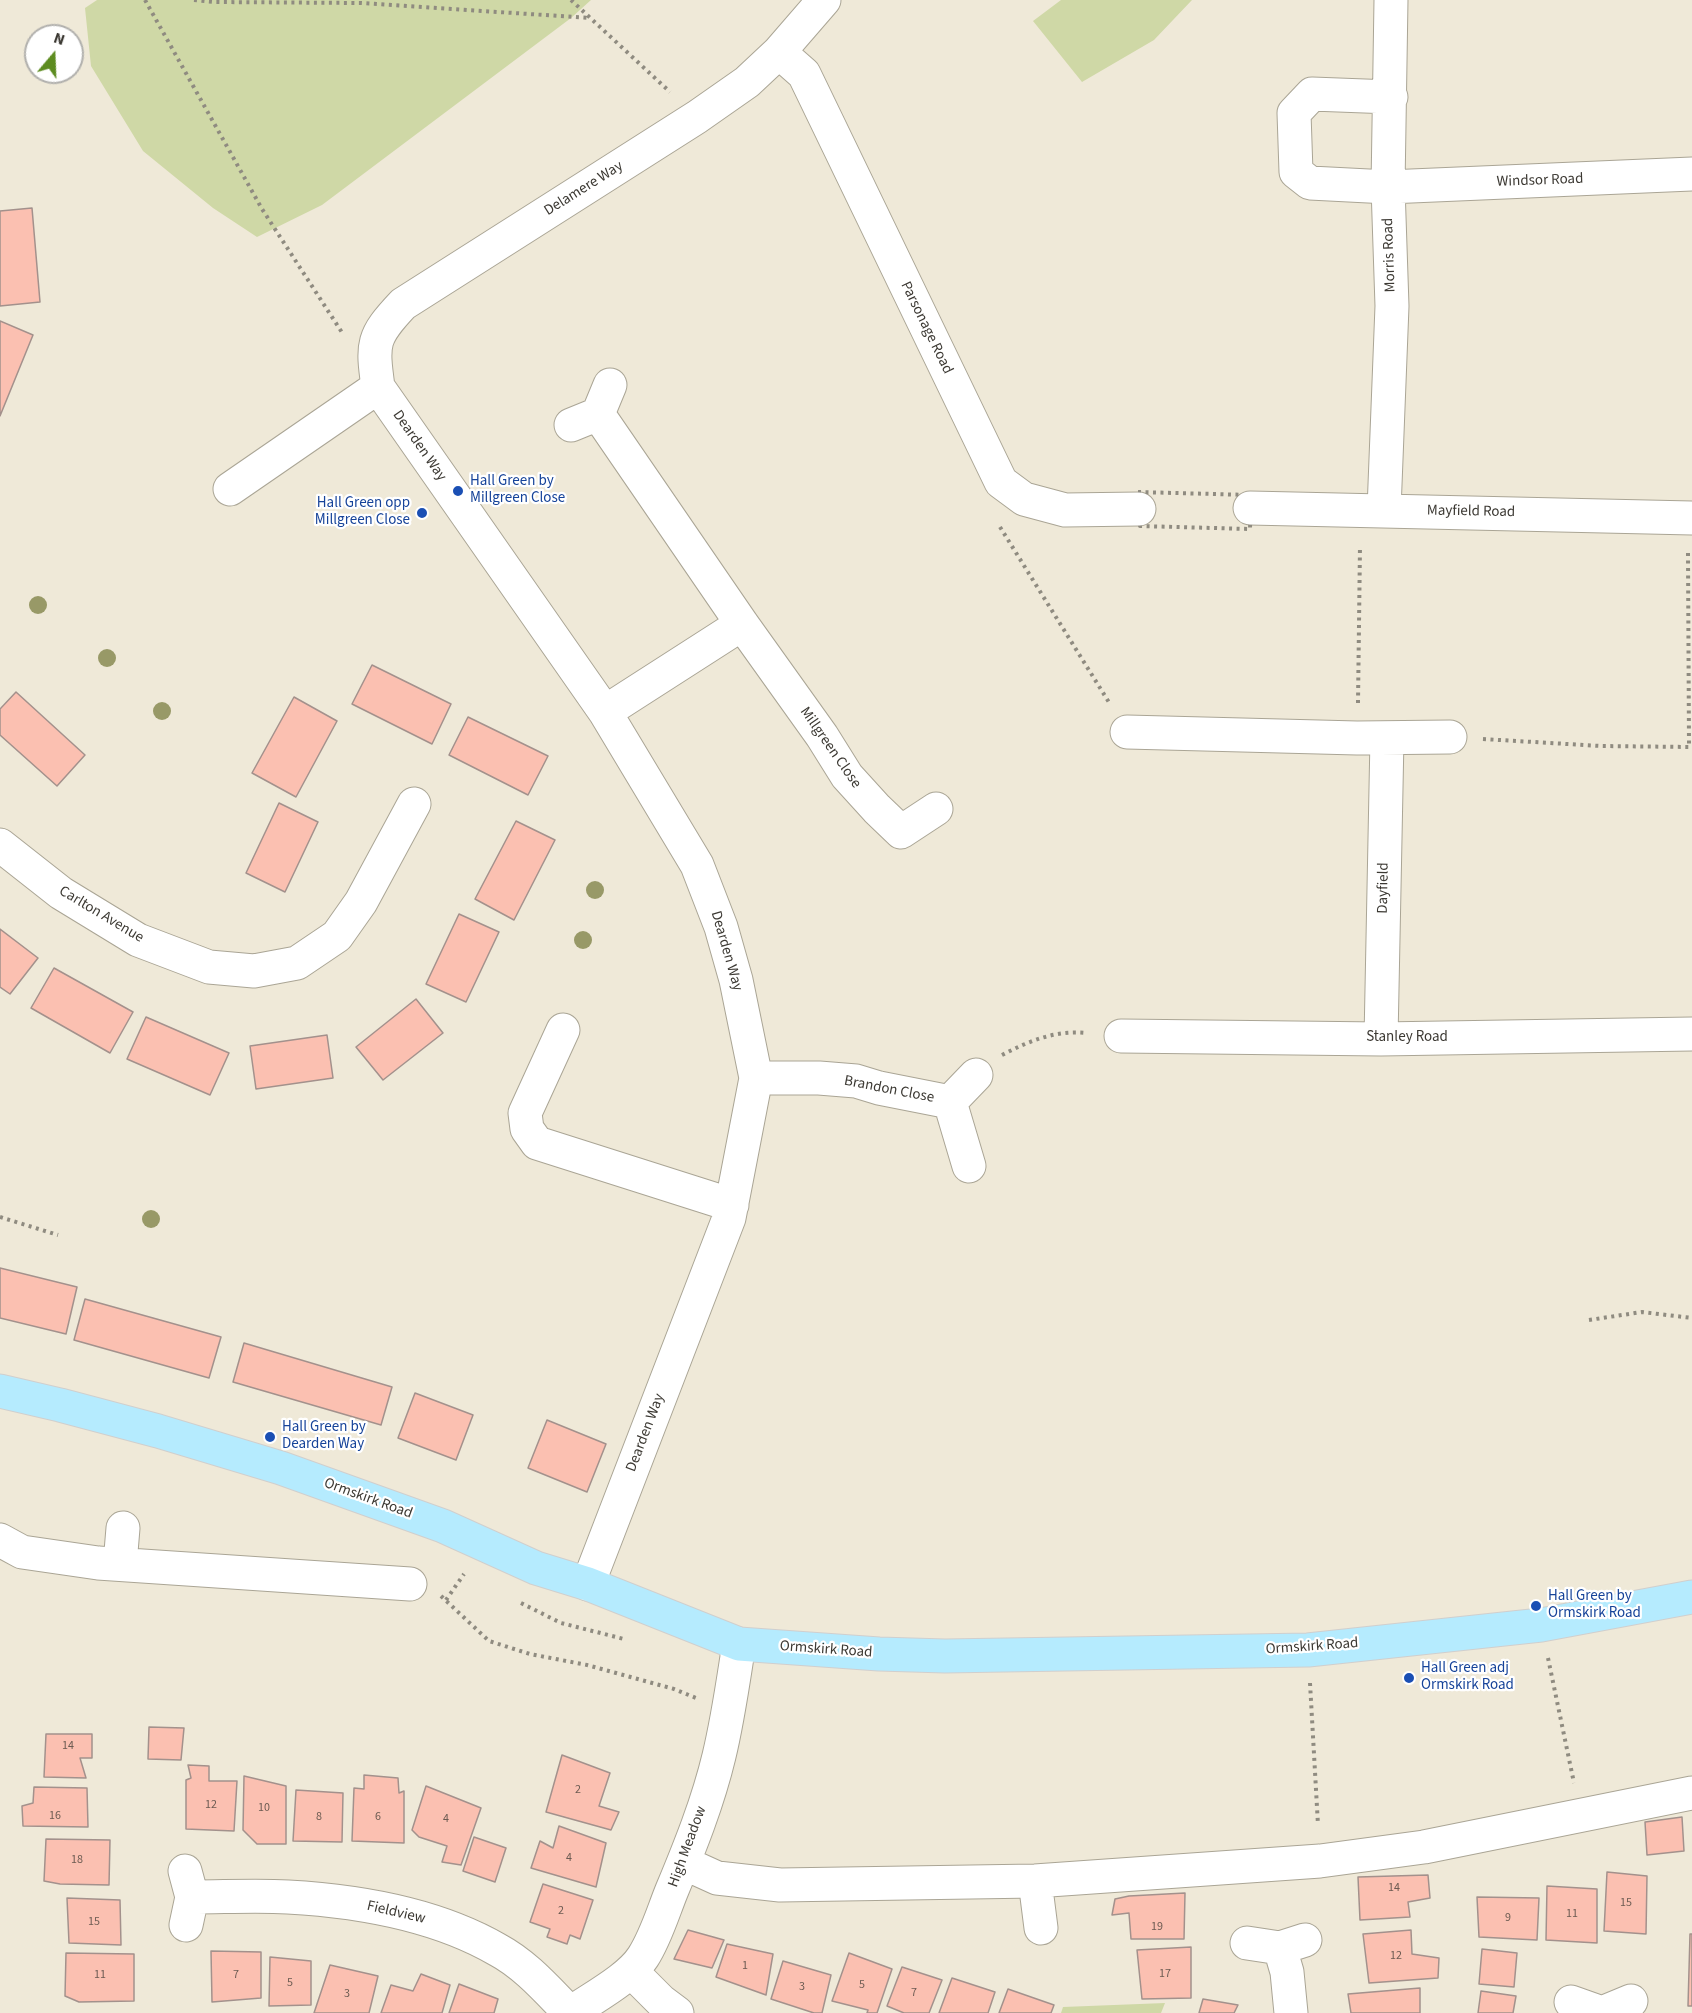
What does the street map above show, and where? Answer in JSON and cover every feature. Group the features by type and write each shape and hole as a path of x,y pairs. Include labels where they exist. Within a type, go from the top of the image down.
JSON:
{"main road":[{"name":"Ormskirk Road","path":"0,1391 158,1431 280,1468 443,1526 536,1568 588,1584 739,1644 879,1654 945,1656 1308,1650 1541,1625 1692,1597"}],"street":[{"name":"Delamere Way","path":"378,387 374,354 381,328 403,304 697,117 747,82 779,51 824,0"},
{"name":"Morris Road","path":"1373,510 1392,306 1388,187 1391,0"},
{"name":"Parsonage Road","path":"779,51 804,74 1001,482 1024,499 1065,510 1139,509"},
{"name":"Windsor Road","path":"1391,97 1312,94 1294,113 1296,172 1310,183 1388,187 1692,174"},
{"path":"230,489 378,387"},
{"name":"Dearden Way","path":"378,387 605,712 698,865 721,927 736,980 756,1078 729,1218 588,1584"},
{"name":"Millgreen Close","path":"593,408 822,736 847,776 877,809 903,844 936,809"},
{"name":"Mayfield Road","path":"1251,508 1690,518"},
{"path":"605,712 742,624"},
{"path":"1126,732 1372,738 1450,737"},
{"name":"Dayfield","path":"1372,738 1382,1039"},
{"name":"Carlton Avenue","path":"0,845 61,893 138,940 209,967 254,971 297,963 336,936 361,902 414,804"},
{"path":"563,1030 525,1113 527,1129 537,1143 732,1205"},
{"name":"Stanley Road","path":"1121,1036 1382,1039 1692,1035"},
{"name":"Brandon Close","path":"950,1102 976,1076"},
{"name":"Brandon Close","path":"756,1078 819,1078 856,1081 950,1102"},
{"name":"Brandon Close","path":"950,1102 969,1166"},
{"path":"120,1564 123,1528"},
{"path":"0,1540 22,1552 120,1564 410,1584"},
{"name":"High Meadow","path":"570,2013 631,1971 643,1958 684,1863 715,1769 729,1710 739,1644"},
{"path":"684,1863 717,1878 780,1885 1035,1881 1320,1860 1424,1847 1692,1793"},
{"path":"1035,1881 1041,1928"},
{"name":"Fieldview","path":"188,1898 288,1897 371,1906 446,1925 500,1950 534,1977 570,2013"},
{"path":"1247,1943 1292,1944 1287,1972 1291,2013"},
{"path":"631,1971 677,2013"},
{"path":"1571,2002 1612,2009"}],"path":[{"path":"145,0 262,209 349,343"},
{"path":"194,0 361,3 590,18"},
{"path":"571,0 697,117"},
{"path":"1001,482 991,512 1126,732"},
{"path":"1138,492 1251,495 1250,528 1140,526 1139,509 1138,492"},
{"path":"1372,738 1373,510"},
{"path":"1450,737 1601,746 1690,747 1690,518"},
{"path":"976,1076 997,1057 1031,1040 1068,1031 1121,1036"},
{"path":"0,1217 58,1235"},
{"path":"1589,1320 1642,1312 1692,1318"},
{"path":"446,1600 459,1581"},
{"path":"410,1584 441,1595 489,1641 530,1654 587,1665 674,1689 729,1710"},
{"path":"1541,1625 1581,1816"},
{"path":"1308,1650 1320,1860"}],"green space":[{"path":"97,0 591,0 571,18 322,205 257,237 213,208 143,151 91,66 85,8"},
{"path":"1061,0 1192,0 1154,40 1082,82 1033,21"},
{"path":"1165,2003 1161,2013 1061,2013 1063,2007"}],"building":[{"path":"32,208 40,302 0,306 0,211"},
{"path":"0,321 33,335 0,416"},
{"path":"372,665 451,704 432,744 352,704"},
{"path":"16,692 85,755 57,786 0,735 0,709"},
{"path":"294,697 337,721 296,797 252,773"},
{"path":"468,717 548,756 528,795 449,755"},
{"path":"279,803 318,822 285,892 246,873"},
{"path":"516,821 555,840 514,920 475,899"},
{"path":"459,914 499,932 466,1002 426,984"},
{"path":"0,929 38,958 10,994 0,987"},
{"path":"54,968 133,1012 110,1053 31,1008"},
{"path":"416,999 443,1033 383,1080 356,1047"},
{"path":"146,1017 229,1053 210,1095 127,1059"},
{"path":"327,1035 333,1078 256,1089 250,1046"},
{"path":"0,1268 77,1287 66,1334 0,1318"},
{"path":"85,1299 221,1337 209,1378 74,1340"},
{"path":"244,1343 392,1387 381,1425 233,1382"},
{"path":"415,1393 473,1415 456,1460 398,1438"},
{"path":"547,1420 606,1444 587,1492 528,1468"},
{"path":"149,1727 184,1728 181,1760 148,1759"},
{"path":"46,1734 92,1734 92,1758 80,1758 86,1778 44,1777"},
{"path":"562,1755 610,1773 599,1806 619,1812 611,1830 546,1812"},
{"path":"188,1765 209,1766 209,1781 237,1781 234,1831 186,1829 186,1780 191,1778"},
{"path":"364,1775 398,1778 399,1793 404,1791 404,1843 352,1841 354,1788 364,1789"},
{"path":"244,1776 286,1786 286,1844 257,1844 243,1830"},
{"path":"426,1786 481,1808 461,1865 442,1862 447,1846 419,1837 412,1830"},
{"path":"34,1787 87,1788 88,1827 23,1826 22,1806 33,1803"},
{"path":"296,1790 343,1793 342,1842 293,1841"},
{"path":"1682,1817 1684,1851 1647,1855 1645,1822"},
{"path":"559,1826 606,1843 596,1887 531,1868 540,1841 553,1848"},
{"path":"474,1837 506,1848 495,1882 463,1871"},
{"path":"46,1839 110,1840 109,1885 60,1884 44,1881"},
{"path":"1607,1872 1647,1876 1646,1934 1604,1931"},
{"path":"1428,1875 1430,1898 1408,1902 1410,1917 1360,1920 1358,1877"},
{"path":"543,1884 593,1900 580,1939 570,1935 567,1944 547,1937 550,1929 530,1922"},
{"path":"1547,1886 1597,1889 1597,1943 1546,1940"},
{"path":"1185,1893 1184,1939 1131,1939 1129,1913 1112,1915 1115,1899"},
{"path":"1477,1897 1539,1898 1537,1940 1479,1937"},
{"path":"67,1898 120,1900 121,1945 69,1943"},
{"path":"688,1930 724,1940 712,1968 674,1959"},
{"path":"1411,1930 1412,1954 1439,1958 1438,1978 1369,1983 1363,1934"},
{"path":"1690,1934 1692,1934 1692,2006 1688,2006"},
{"path":"727,1944 773,1954 766,1995 716,1977"},
{"path":"1191,1947 1191,1998 1142,1999 1137,1950"},
{"path":"1482,1949 1517,1953 1514,1987 1479,1984"},
{"path":"211,1951 261,1952 261,1998 212,2002"},
{"path":"66,1953 134,1954 134,2001 79,2002 65,1996"},
{"path":"849,1953 892,1969 877,2013 867,2013 868,2010 832,2001"},
{"path":"270,1957 311,1961 311,2005 269,2006"},
{"path":"783,1961 831,1975 822,2013 814,2013 771,1999"},
{"path":"330,1965 378,1976 369,2013 314,2013"},
{"path":"902,1967 942,1980 929,2013 904,2013 887,2006"},
{"path":"421,1974 450,1985 442,2013 381,2013 391,1985 413,1991"},
{"path":"952,1978 995,1992 988,2013 939,2013"},
{"path":"459,1984 498,1999 494,2013 449,2013"},
{"path":"1420,1988 1420,2013 1351,2013 1348,1994"},
{"path":"1008,1989 1054,2005 1051,2013 999,2013"},
{"path":"1481,1991 1516,1996 1513,2013 1478,2013"},
{"path":"1203,1999 1238,2005 1234,2013 1199,2013"}],"place":[{"name":"Hall Green by Millgreen Close","path":"458,491"},
{"name":"Hall Green opp Millgreen Close","path":"422,513"},
{"name":"Hall Green by Dearden Way","path":"270,1437"},
{"name":"Hall Green by Ormskirk Road","path":"1536,1606"},
{"name":"Hall Green adj Ormskirk Road","path":"1409,1678"}]}
